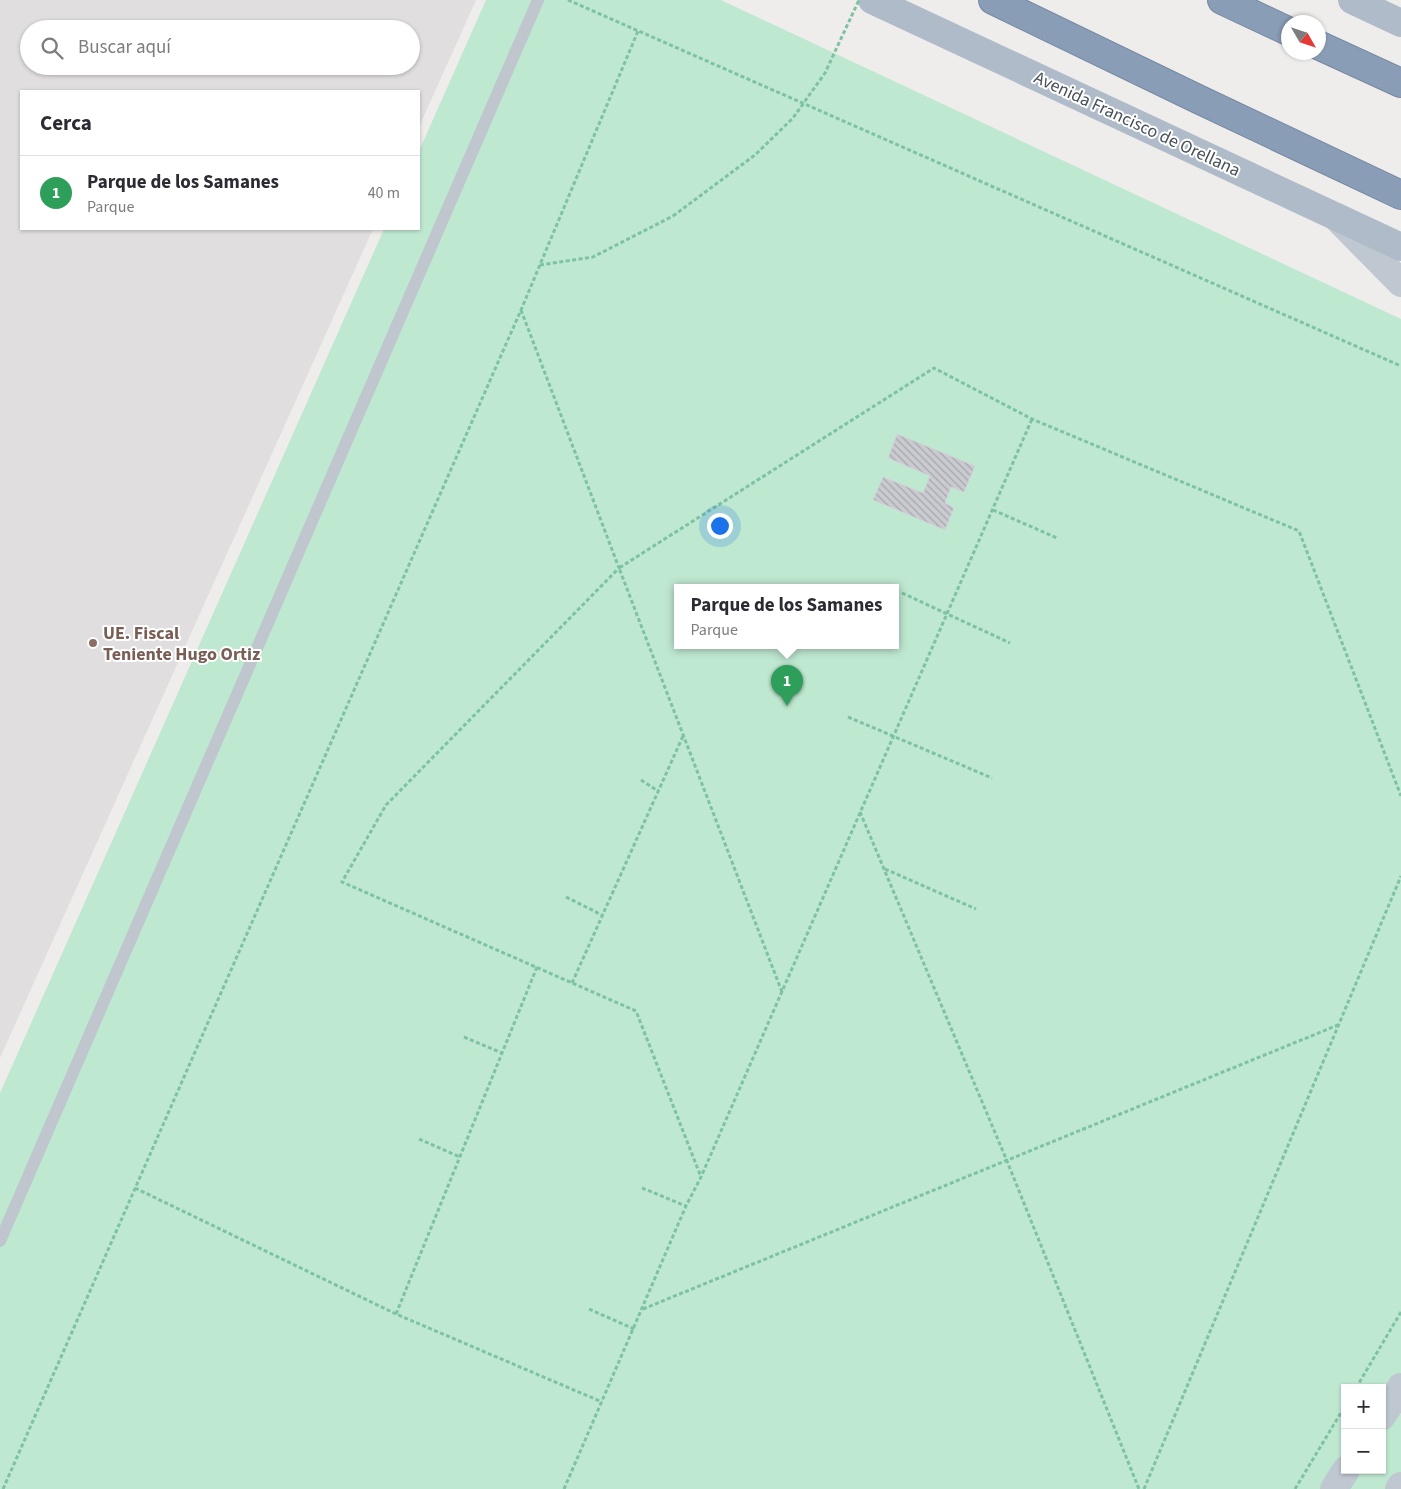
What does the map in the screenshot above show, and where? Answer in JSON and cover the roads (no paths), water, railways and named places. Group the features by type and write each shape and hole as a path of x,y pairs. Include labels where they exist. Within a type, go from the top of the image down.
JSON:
{"highway":[{"path":"993,0 1401,195"},
{"path":"1222,0 1281,28"},
{"path":"1326,49 1401,82"}],"main road":[{"name":"Avenida Francisco de Orellana","path":"872,0 1401,248"},
{"path":"1352,0 1401,23"},
{"path":"1335,216 1401,283"},
{"path":"1386,1410 1401,1387"},
{"path":"1334,1489 1343,1474"}],"lane":[{"path":"0,1241 538,0"}],"place":[{"name":"UE. Fiscal Teniente Hugo Ortiz","path":"93,643"},
{"name":"Parque de los Samanes","path":"787,706"}]}
